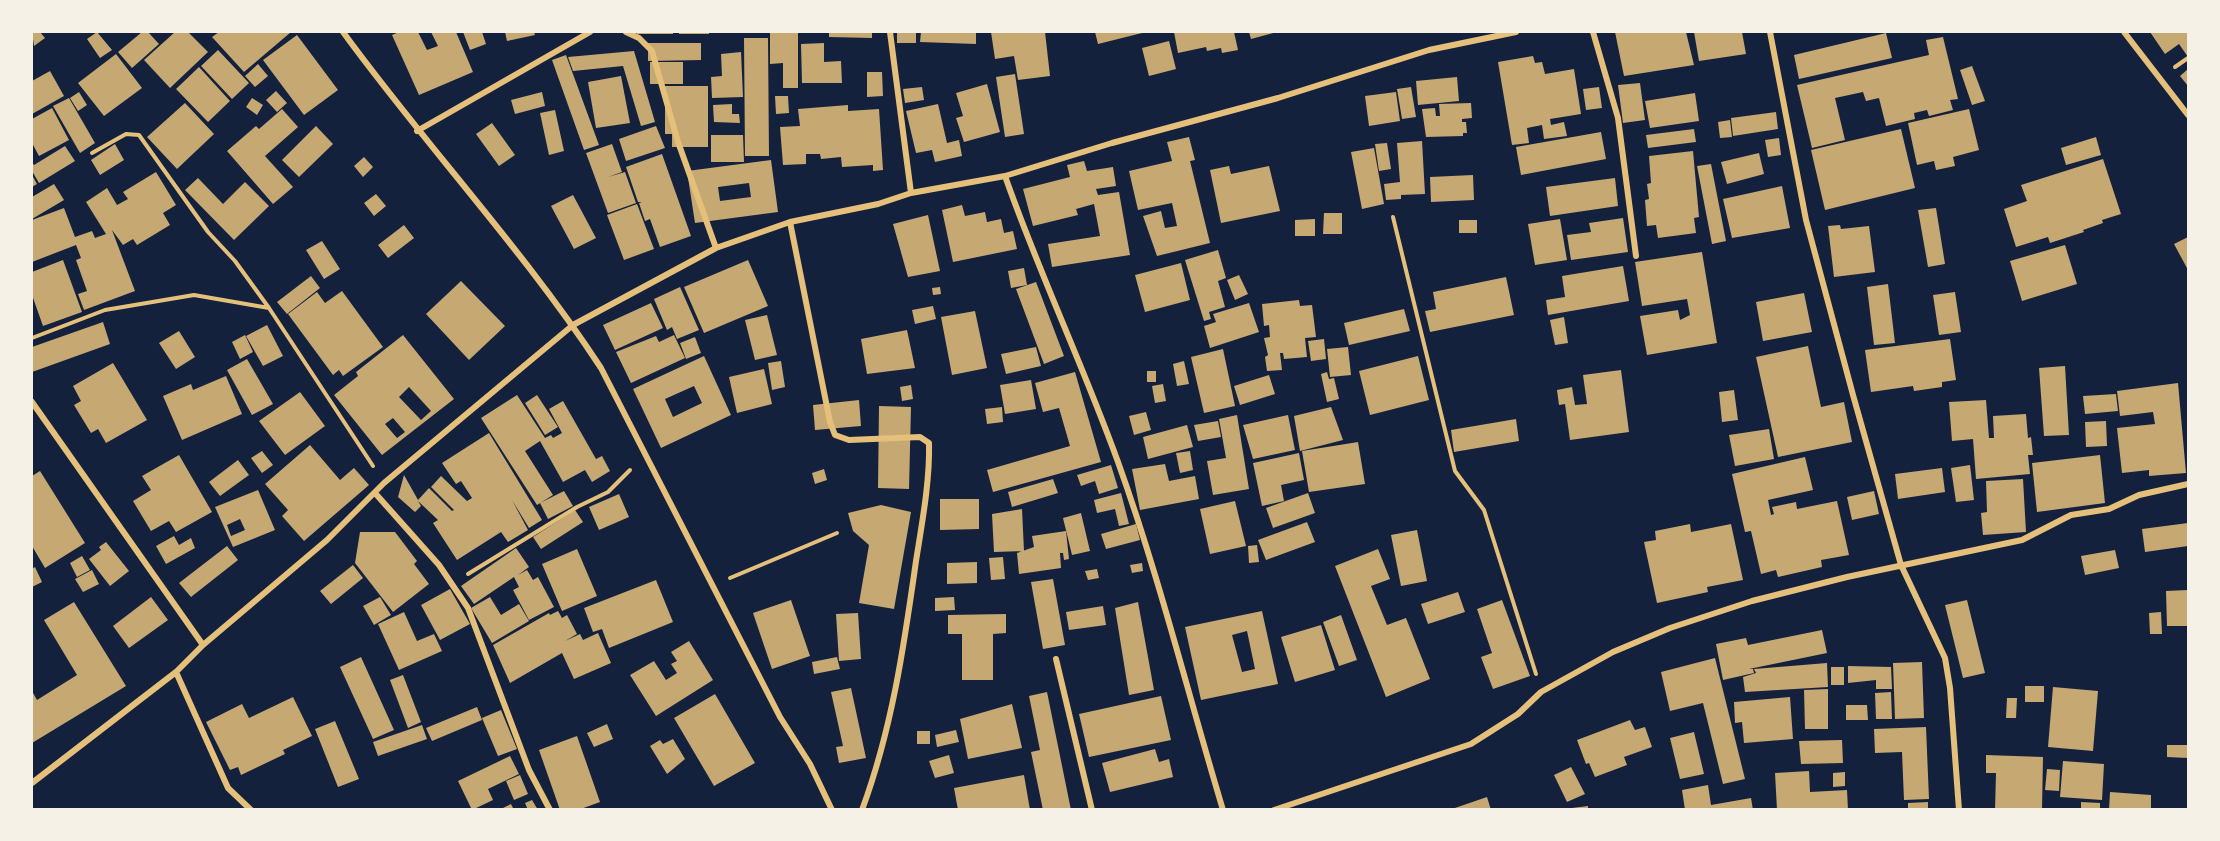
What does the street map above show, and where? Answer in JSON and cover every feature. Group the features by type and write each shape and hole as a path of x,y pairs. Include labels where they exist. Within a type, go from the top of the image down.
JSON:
{"street":[{"path":"343,32 417,130 573,325 601,368 647,453 780,717 810,764 832,810"},
{"path":"417,130 590,32"},
{"path":"626,32 639,38 652,51 678,142 716,248"},
{"path":"890,32 911,193"},
{"path":"32,783 176,672 203,645 327,540 384,483 573,325 716,248 790,222 878,204 911,193 1005,176 1112,143 1278,98 1429,50 1516,32"},
{"path":"1593,32 1618,118 1636,256"},
{"path":"1770,32 1806,220 1901,565 1945,658 1950,688 1959,810"},
{"path":"2124,32 2188,114"},
{"path":"1005,176 1028,241 1093,392 1133,505 1223,810"},
{"path":"790,222 830,422 835,435 849,440 920,437 928,443 919,544 900,672 889,725 862,810"},
{"path":"32,402 203,645"},
{"path":"1274,810 1471,744 1518,714 1541,692 1613,652 1670,628 1752,601 1901,565 2022,540 2071,515 2109,509 2139,495 2188,484"},
{"path":"375,493 439,565 468,608 529,770 550,810"},
{"path":"1056,659 1092,810"},
{"path":"176,672 228,788 251,810"}],"path":[{"path":"92,153 126,134 139,135 207,232 235,261 269,308 384,483"},
{"path":"1393,217 1455,471 1484,510 1520,618 1541,692"},
{"path":"32,338 105,310 194,295 269,308"},
{"path":"453,585 551,521 608,492 647,453"},
{"path":"713,586 837,533"}],"building":[{"path":"32,32 40,32 45,38 34,46"},
{"path":"97,32 112,50 100,58 87,39"},
{"path":"142,32 148,32 159,44 132,68 118,52"},
{"path":"175,32 188,32 208,52 170,88 144,60"},
{"path":"219,32 291,32 244,72 212,37"},
{"path":"399,32 418,32 427,50 438,46 431,32 456,32 473,72 419,95 392,35"},
{"path":"463,32 482,32 486,44 470,50"},
{"path":"505,32 534,32 535,35 507,41"},
{"path":"637,32 673,32 673,34 637,34"},
{"path":"679,32 709,32 709,34 679,34"},
{"path":"770,32 798,32 798,88 783,88 783,63 770,64"},
{"path":"829,32 872,32 872,38 829,37"},
{"path":"897,32 916,32 916,43 897,43"},
{"path":"921,32 976,32 976,44 920,42"},
{"path":"991,32 1045,32 1050,76 1018,80 1014,56 995,59"},
{"path":"1095,32 1146,32 1098,44"},
{"path":"1174,32 1234,32 1238,50 1222,53 1221,48 1207,51 1206,47 1178,53"},
{"path":"1249,32 1277,32 1251,39"},
{"path":"1615,32 1686,32 1694,65 1624,76"},
{"path":"1694,32 1742,32 1746,54 1699,61"},
{"path":"2150,32 2188,32 2188,57 2179,44 2165,54"},
{"path":"1886,33 1892,58 1799,79 1794,55"},
{"path":"297,35 338,90 304,115 263,60"},
{"path":"1943,37 1958,99 1950,100 1953,110 1929,116 1927,110 1914,113 1915,119 1886,126 1879,98 1866,101 1863,92 1835,98 1845,140 1812,148 1797,85 1929,55 1926,40"},
{"path":"744,38 768,38 769,156 745,156"},
{"path":"1169,41 1176,69 1149,76 1142,48"},
{"path":"648,43 701,43 701,60 648,61"},
{"path":"824,43 824,62 841,61 842,83 802,83 801,44"},
{"path":"218,50 249,83 232,99 201,66"},
{"path":"634,51 655,122 641,126 623,66 573,71 568,57"},
{"path":"741,52 743,97 712,98 711,77 722,76 721,54"},
{"path":"116,54 142,88 104,116 78,83"},
{"path":"566,55 599,145 584,150 552,60"},
{"path":"1533,56 1535,63 1542,62 1545,74 1574,69 1581,114 1550,119 1551,125 1564,122 1567,136 1544,139 1542,125 1527,128 1529,143 1512,145 1498,62"},
{"path":"650,62 683,62 683,84 650,84"},
{"path":"258,64 268,76 255,87 245,76"},
{"path":"1972,66 1985,101 1972,105 1960,70"},
{"path":"199,67 230,101 208,122 176,89"},
{"path":"2188,69 2188,86 2180,76"},
{"path":"50,71 64,96 32,114 32,81"},
{"path":"867,72 882,72 883,96 867,97"},
{"path":"1015,74 1024,134 1005,137 996,77"},
{"path":"621,76 630,123 596,128 588,82"},
{"path":"1457,77 1459,101 1418,105 1416,81"},
{"path":"1640,83 1645,120 1623,123 1618,85"},
{"path":"987,84 1000,132 964,142 956,118 963,116 956,93"},
{"path":"665,86 708,86 708,147 672,147 672,134 665,134"},
{"path":"922,87 924,100 905,103 903,89"},
{"path":"1411,87 1416,117 1402,119 1397,89"},
{"path":"1599,87 1602,108 1586,110 1583,89"},
{"path":"276,91 287,103 277,112 266,100"},
{"path":"79,92 87,105 78,111 70,98"},
{"path":"542,92 545,106 515,114 511,100"},
{"path":"1396,92 1400,121 1369,126 1365,96"},
{"path":"1695,93 1699,121 1650,128 1645,101"},
{"path":"775,96 788,96 789,113 776,114"},
{"path":"69,98 95,143 80,153 53,106"},
{"path":"252,98 263,105 257,115 246,107"},
{"path":"185,103 214,134 177,169 147,137"},
{"path":"1471,103 1472,118 1462,119 1462,122 1466,122 1467,133 1463,133 1463,136 1426,137 1422,109 1435,108 1436,116 1440,116 1439,104"},
{"path":"732,104 732,114 739,114 740,123 714,122 713,105"},
{"path":"938,104 947,143 959,140 962,156 935,162 932,150 916,153 906,111"},
{"path":"848,105 848,111 879,109 883,170 873,171 873,165 842,167 841,157 821,159 820,154 806,154 806,164 783,165 780,127 800,126 798,109"},
{"path":"52,108 69,140 39,156 32,143 32,119"},
{"path":"282,109 298,127 265,156 293,187 273,204 227,151 256,126 259,129"},
{"path":"1969,109 1979,150 1953,157 1955,166 1936,170 1934,161 1917,165 1908,123"},
{"path":"555,110 564,151 549,155 540,113"},
{"path":"1776,112 1778,129 1733,136 1731,118"},
{"path":"1730,120 1732,137 1720,138 1718,122"},
{"path":"492,123 515,155 499,166 476,134"},
{"path":"316,126 333,144 299,177 282,160"},
{"path":"656,126 665,148 626,161 619,139"},
{"path":"1694,129 1696,142 1648,148 1646,135"},
{"path":"1901,129 1915,188 1825,210 1811,150"},
{"path":"1601,132 1606,159 1521,175 1516,147"},
{"path":"711,135 743,135 744,162 711,162"},
{"path":"1189,137 1195,160 1190,161 1210,243 1157,256 1143,216 1161,211 1165,228 1177,226 1172,203 1138,210 1129,171 1172,161 1167,142"},
{"path":"2096,137 2101,155 2066,165 2061,148"},
{"path":"1779,138 1781,155 1768,157 1765,140"},
{"path":"1422,141 1425,194 1401,195 1401,199 1386,200 1384,184 1400,182 1397,143"},
{"path":"1387,143 1391,169 1379,171 1375,144"},
{"path":"115,144 124,160 100,175 91,160"},
{"path":"612,144 622,172 608,177 625,172 636,203 608,213 586,153"},
{"path":"65,146 75,161 39,183 32,171 32,162 34,165"},
{"path":"1374,148 1384,204 1362,209 1351,152"},
{"path":"1693,151 1699,217 1694,218 1696,233 1658,238 1656,225 1647,226 1645,200 1649,199 1647,184 1651,183 1649,156"},
{"path":"1759,153 1764,174 1727,184 1721,162"},
{"path":"662,154 691,236 660,247 650,219 645,221 639,203 642,202 638,202 626,167"},
{"path":"364,157 373,167 363,177 354,166"},
{"path":"2103,159 2121,214 2102,220 2103,223 2083,230 2084,232 2050,243 2048,237 2016,247 2004,209 2027,201 2021,185"},
{"path":"771,160 778,212 695,223 687,171","holes":["749,183 751,197 720,201 718,187"]},
{"path":"1084,161 1087,171 1113,167 1116,186 1096,189 1098,195 1119,192 1130,255 1052,267 1048,244 1100,236 1094,204 1076,209 1078,215 1033,226 1023,189 1070,177 1067,165"},
{"path":"1711,164 1726,241 1712,244 1697,166"},
{"path":"1229,166 1231,174 1269,166 1280,211 1221,223 1210,170"},
{"path":"156,172 176,205 163,213 170,225 137,245 133,239 123,245 112,230 135,291 84,310 78,294 87,291 76,260 81,258 76,245 32,262 32,220 64,208 75,237 92,231 95,238 106,234 86,202 107,188 117,205 128,199 123,192"},
{"path":"32,175 37,184 32,187"},
{"path":"1473,175 1474,200 1431,202 1430,177"},
{"path":"198,178 223,204 245,182 269,206 234,240 185,190"},
{"path":"1615,178 1618,206 1550,216 1546,187"},
{"path":"54,184 64,200 32,219 32,197"},
{"path":"1782,186 1790,228 1732,238 1723,199"},
{"path":"376,194 386,206 374,216 364,203"},
{"path":"573,195 596,238 574,249 551,206"},
{"path":"637,204 654,249 624,260 607,215"},
{"path":"962,205 965,216 985,212 987,222 1001,219 1004,233 1013,231 1017,249 953,262 942,210"},
{"path":"1936,208 1945,264 1928,267 1918,210"},
{"path":"1324,213 1342,213 1342,234 1323,234"},
{"path":"928,215 940,271 908,277 893,224"},
{"path":"1623,218 1628,252 1571,260 1567,235 1591,232 1589,223"},
{"path":"1315,219 1315,236 1295,236 1295,220"},
{"path":"1560,219 1567,260 1535,265 1528,224"},
{"path":"1459,220 1477,220 1477,233 1459,233"},
{"path":"404,225 414,238 388,258 378,245"},
{"path":"1840,225 1841,229 1869,226 1875,272 1834,277 1828,226"},
{"path":"2188,237 2188,270 2174,244"},
{"path":"322,241 340,269 324,279 306,250"},
{"path":"2065,245 2077,284 2022,301 2010,261"},
{"path":"1218,250 1226,278 1218,281 1225,307 1209,312 1211,319 1204,321 1185,260"},
{"path":"1702,252 1717,343 1647,355 1640,316 1678,310 1680,320 1690,315 1687,299 1642,306 1635,262"},
{"path":"63,260 82,312 43,326 32,295 32,272"},
{"path":"748,260 768,306 704,333 684,287"},
{"path":"1181,263 1190,300 1145,312 1135,275"},
{"path":"1623,266 1629,301 1548,315 1546,300 1565,297 1562,276"},
{"path":"1024,268 1027,285 1011,288 1008,271"},
{"path":"1239,275 1248,294 1235,300 1227,280"},
{"path":"311,276 320,288 287,314 277,302"},
{"path":"1506,277 1514,315 1430,332 1425,311 1436,309 1433,292"},
{"path":"461,281 505,326 469,360 426,314"},
{"path":"1036,282 1064,356 1044,364 1016,289"},
{"path":"1888,284 1895,343 1874,345 1867,287"},
{"path":"680,287 699,330 677,339 672,327 667,330 654,299"},
{"path":"940,287 941,294 933,295 932,288"},
{"path":"342,291 383,347 343,376 339,370 333,375 288,314 317,292 325,303"},
{"path":"1955,292 1961,332 1939,335 1933,295"},
{"path":"1804,293 1812,332 1763,341 1756,302"},
{"path":"1299,300 1300,306 1312,305 1316,337 1305,338 1307,357 1284,359 1283,353 1280,353 1282,370 1267,371 1265,357 1268,355 1264,338 1270,337 1269,325 1264,326 1262,304"},
{"path":"651,303 663,328 615,350 603,325"},
{"path":"1249,303 1259,332 1210,348 1204,326 1216,322 1213,314"},
{"path":"933,306 936,319 915,324 912,310"},
{"path":"1404,309 1410,331 1349,345 1344,323"},
{"path":"975,311 987,368 952,375 941,317"},
{"path":"767,315 777,355 755,360 745,320"},
{"path":"1564,317 1568,343 1555,345 1550,320"},
{"path":"103,322 110,344 32,372 32,347"},
{"path":"267,325 283,356 263,366 246,336"},
{"path":"907,330 915,368 867,374 861,339"},
{"path":"179,331 195,357 176,369 159,343"},
{"path":"245,335 253,352 240,359 232,342"},
{"path":"403,335 454,399 382,455 334,395 358,376 356,372","holes":["409,387 431,411 421,420 399,397","393,418 405,432 397,438 385,424"]},
{"path":"674,335 685,358 631,383 616,352 656,336 659,342"},
{"path":"695,337 701,353 686,359 680,343"},
{"path":"1324,339 1326,359 1311,361 1308,341"},
{"path":"1950,339 1956,380 1942,382 1942,387 1914,391 1913,386 1871,392 1865,350"},
{"path":"1808,346 1821,407 1844,402 1852,442 1778,457 1756,357"},
{"path":"1036,347 1041,366 1006,374 1001,354"},
{"path":"1348,347 1351,375 1330,377 1327,349"},
{"path":"1223,349 1235,406 1204,413 1191,357"},
{"path":"704,356 731,415 661,448 633,389","holes":["694,386 702,403 673,417 665,399"]},
{"path":"1418,356 1429,400 1370,415 1359,371"},
{"path":"247,359 273,404 252,415 227,370"},
{"path":"781,361 785,387 772,390 768,363"},
{"path":"1184,361 1189,384 1177,386 1173,364"},
{"path":"113,363 147,420 106,443 98,429 91,433 74,405 81,401 73,386"},
{"path":"2065,366 2069,435 2044,436 2039,368"},
{"path":"764,369 772,404 737,413 729,377"},
{"path":"1621,370 1629,432 1570,440 1565,404 1559,405 1557,390 1572,387 1575,405 1587,404 1583,375"},
{"path":"1147,371 1156,371 1156,382 1147,382"},
{"path":"1075,372 1101,462 993,492 987,470 1070,446 1059,408 1043,412 1035,383"},
{"path":"1327,372 1329,379 1334,378 1339,399 1327,402 1321,374"},
{"path":"1269,375 1275,394 1240,405 1234,386"},
{"path":"226,376 242,414 182,440 163,396 191,384 193,390"},
{"path":"1031,380 1036,409 1005,414 1000,385"},
{"path":"2178,383 2186,473 2149,476 2149,470 2122,473 2117,428 2155,424 2153,412 2120,416 2117,391"},
{"path":"1163,384 1166,401 1155,403 1152,386"},
{"path":"911,385 913,399 902,401 900,387"},
{"path":"1734,390 1738,420 1722,422 1719,392"},
{"path":"300,392 325,426 285,455 259,421"},
{"path":"2116,394 2118,411 2085,414 2083,396"},
{"path":"517,395 545,438 551,435 553,438 562,433 549,409 563,401 596,459 602,456 610,471 592,482 585,470 563,482 540,441 525,451 553,495 537,505 481,418"},
{"path":"537,395 558,427 545,435 525,403"},
{"path":"859,400 861,426 815,430 813,405"},
{"path":"1986,400 1989,438 1994,438 1993,416 2026,414 2028,438 2031,437 2033,455 2028,455 2030,474 1976,479 1973,439 1952,441 1949,402"},
{"path":"879,406 911,407 909,489 878,488"},
{"path":"1002,407 1003,422 987,424 985,409"},
{"path":"1331,407 1343,440 1300,451 1294,416"},
{"path":"1146,412 1151,430 1134,435 1129,416"},
{"path":"1237,415 1249,489 1213,495 1207,461 1226,458 1219,419"},
{"path":"1288,415 1295,450 1253,459 1243,425"},
{"path":"1516,419 1519,441 1454,452 1451,430"},
{"path":"1218,421 1221,437 1198,441 1194,425"},
{"path":"2106,421 2107,446 2086,447 2085,422"},
{"path":"1187,425 1193,447 1148,459 1143,437"},
{"path":"1769,429 1774,459 1735,466 1729,435"},
{"path":"489,433 542,520 529,528 512,500 528,530 508,542 501,532 457,560 433,523 438,520 418,501 421,506 415,512 398,497 404,475 418,500 429,488 452,511 454,510 431,487 441,476 467,501 472,498 461,481 456,484 442,463"},
{"path":"1358,442 1365,484 1309,492 1302,451"},
{"path":"310,445 340,480 354,468 369,485 304,541 282,516 288,510 265,484"},
{"path":"262,451 273,465 262,473 251,458"},
{"path":"1190,451 1193,470 1180,473 1176,453"},
{"path":"1299,453 1304,480 1281,485 1284,501 1262,506 1253,463"},
{"path":"179,455 212,512 176,532 169,521 151,531 133,501 151,490 142,476"},
{"path":"2100,455 2105,503 2037,512 2032,463"},
{"path":"1805,457 1813,490 1768,500 1771,515 1774,514 1772,507 1796,502 1797,509 1837,501 1849,555 1821,560 1822,567 1778,577 1776,570 1761,574 1751,531 1745,532 1732,474"},
{"path":"238,460 249,475 220,496 209,482"},
{"path":"1165,464 1169,481 1195,476 1199,499 1140,510 1132,469"},
{"path":"1111,465 1118,488 1099,494 1095,481 1081,486 1077,475"},
{"path":"1970,465 1974,500 1956,502 1951,468"},
{"path":"1942,468 1945,492 1898,499 1895,474"},
{"path":"824,469 827,480 815,484 812,473"},
{"path":"40,471 85,543 45,568 32,546 32,476"},
{"path":"1053,479 1058,493 1012,507 1008,492"},
{"path":"2023,479 2026,532 1983,535 1981,513 1987,512 1986,481"},
{"path":"258,490 275,530 233,547 215,507","holes":["240,519 245,530 231,536 227,525"]},
{"path":"564,491 573,506 548,519 540,503"},
{"path":"1874,491 1879,514 1852,520 1847,497"},
{"path":"1121,493 1129,524 1119,526 1115,509 1097,513 1094,500"},
{"path":"1308,493 1315,513 1273,528 1266,508"},
{"path":"619,494 629,517 599,530 589,507"},
{"path":"940,499 979,499 979,529 940,530"},
{"path":"1235,501 1246,546 1210,554 1200,509"},
{"path":"881,505 911,512 894,609 859,603 869,545 853,531 848,513"},
{"path":"1022,509 1024,551 994,552 992,514"},
{"path":"575,510 583,522 541,549 533,537"},
{"path":"1081,513 1090,551 1072,555 1063,518"},
{"path":"1307,522 1315,542 1266,560 1258,540"},
{"path":"2188,523 2188,546 2145,552 2142,529"},
{"path":"1136,524 1140,540 1106,549 1101,534"},
{"path":"1690,524 1691,532 1731,524 1743,580 1707,587 1708,592 1657,603 1644,542 1656,540 1655,531"},
{"path":"1417,530 1427,581 1401,586 1391,535"},
{"path":"1066,531 1069,559 1064,560 1063,553 1060,553 1061,568 1019,574 1017,553 1034,547 1032,536"},
{"path":"360,532 395,532 417,561 414,564 429,584 393,612 355,563"},
{"path":"174,536 179,545 191,538 195,548 166,564 156,546"},
{"path":"106,542 129,571 110,586 89,559 101,550 99,547"},
{"path":"1257,545 1259,562 1249,563 1248,546"},
{"path":"227,546 238,560 191,597 179,583"},
{"path":"516,548 529,567 518,575 527,570 533,580 538,577 554,607 529,620 513,590 519,587 514,577 474,604 461,586"},
{"path":"577,549 597,596 562,611 542,564"},
{"path":"1378,549 1390,579 1371,586 1387,625 1406,618 1430,679 1386,697 1335,566"},
{"path":"2115,550 2119,568 2085,575 2081,556"},
{"path":"82,556 90,570 77,577 70,563"},
{"path":"1003,557 1005,579 991,580 989,558"},
{"path":"977,562 977,583 947,584 947,563"},
{"path":"1142,563 1143,571 1132,573 1130,565"},
{"path":"353,565 363,578 331,604 320,591"},
{"path":"35,567 42,582 32,587 32,569"},
{"path":"1097,569 1099,578 1088,580 1085,571"},
{"path":"92,570 99,584 83,592 75,579"},
{"path":"1053,579 1065,645 1043,649 1031,582"},
{"path":"656,580 673,622 609,648 602,629 593,632 584,608"},
{"path":"450,589 470,624 440,640 421,605"},
{"path":"2188,590 2188,626 2167,626 2166,591"},
{"path":"1458,592 1465,612 1428,624 1421,604"},
{"path":"151,597 168,620 129,648 113,626"},
{"path":"380,597 391,615 374,625 363,606"},
{"path":"490,597 501,615 519,604 529,621 492,643 471,608"},
{"path":"954,597 955,610 935,611 935,598"},
{"path":"791,600 810,656 772,669 753,613"},
{"path":"1502,600 1530,676 1493,689 1481,657 1492,653 1477,609"},
{"path":"1967,600 1985,673 1963,678 1945,605"},
{"path":"74,602 126,686 32,743 32,691 37,700 77,675 44,620"},
{"path":"1138,602 1154,690 1129,695 1115,608"},
{"path":"1103,606 1106,625 1069,630 1066,612"},
{"path":"558,611 562,618 567,615 577,634 565,641 580,634 583,640 598,633 611,663 574,679 562,653 510,683 493,645 549,613 550,615"},
{"path":"1262,611 1278,684 1201,700 1185,627","holes":["1247,631 1255,669 1242,672 1232,635"]},
{"path":"404,612 417,641 434,634 442,651 399,670 378,624"},
{"path":"2161,612 2162,634 2150,634 2149,613"},
{"path":"858,613 861,659 839,661 836,614"},
{"path":"1006,614 1006,633 993,634 993,680 962,680 962,634 948,634 948,615"},
{"path":"1341,615 1357,660 1339,666 1323,622"},
{"path":"1321,625 1335,670 1295,682 1281,637"},
{"path":"1822,630 1827,653 1749,669 1753,669 1754,673 1723,680 1716,644 1746,638 1748,645"},
{"path":"689,641 713,680 656,716 630,675 654,661 666,680 677,673 671,664 677,661 671,652"},
{"path":"361,657 394,730 373,739 340,667"},
{"path":"837,657 840,669 814,674 812,662"},
{"path":"1715,658 1745,779 1723,784 1703,703 1670,711 1661,672"},
{"path":"1922,662 1924,718 1895,719 1893,663"},
{"path":"1827,663 1828,687 1745,692 1743,677 1756,673 1754,669"},
{"path":"1848,666 1891,667 1892,689 1876,689 1876,680 1848,683"},
{"path":"1831,667 1844,667 1844,685 1831,685"},
{"path":"403,675 421,722 408,728 390,680"},
{"path":"2025,686 2044,686 2044,702 2025,702"},
{"path":"2053,687 2098,691 2093,751 2048,747"},
{"path":"851,688 866,758 839,763 836,747 843,746 831,692"},
{"path":"1828,689 1828,729 1805,729 1804,690"},
{"path":"1047,692 1071,810 1043,810 1031,752 1040,750 1029,696"},
{"path":"1891,692 1892,719 1876,719 1875,693"},
{"path":"715,694 755,763 714,786 674,718"},
{"path":"1161,696 1171,740 1089,757 1079,714"},
{"path":"293,697 312,736 283,750 285,754 241,775 238,767 230,770 206,722 242,704 249,718"},
{"path":"1790,697 1793,739 1744,743 1742,722 1735,723 1734,702"},
{"path":"2007,698 2017,698 2016,718 2006,718"},
{"path":"1012,704 1022,748 968,759 960,719"},
{"path":"1846,705 1867,705 1868,720 1846,720"},
{"path":"477,707 482,720 432,741 426,728"},
{"path":"501,710 517,749 498,756 482,718"},
{"path":"1630,720 1635,730 1645,727 1652,747 1624,757 1627,765 1595,777 1589,763 1586,764 1577,740"},
{"path":"335,721 359,779 338,787 315,729"},
{"path":"607,724 613,739 594,747 587,733"},
{"path":"422,725 427,739 378,756 373,742"},
{"path":"1926,727 1929,799 1904,800 1902,752 1875,753 1874,729"},
{"path":"956,730 959,742 937,747 935,735"},
{"path":"917,731 930,731 930,744 917,744"},
{"path":"1694,732 1704,774 1680,779 1670,738"},
{"path":"577,736 600,802 578,810 560,810 539,750"},
{"path":"673,739 685,759 667,774 650,746 660,740 663,744"},
{"path":"1842,740 1843,763 1801,764 1799,741"},
{"path":"2167,745 2188,745 2188,758 2167,757"},
{"path":"1155,749 1159,762 1169,759 1173,777 1110,792 1102,763"},
{"path":"949,755 954,773 935,778 929,761"},
{"path":"1986,755 2043,757 2042,810 1995,810 1996,773 1986,773"},
{"path":"510,756 519,774 488,789 493,800 472,810 458,781"},
{"path":"2063,761 2104,764 2102,800 2060,797"},
{"path":"1571,767 1585,794 1567,802 1554,775"},
{"path":"2047,769 2060,770 2059,791 2045,790"},
{"path":"1809,771 1810,792 1847,790 1848,810 1777,810 1775,773"},
{"path":"1845,772 1845,786 1833,787 1833,773"},
{"path":"520,775 528,794 514,800 506,781"},
{"path":"1024,775 1030,810 958,810 954,788"},
{"path":"1708,785 1711,805 1751,798 1753,810 1685,810 1682,790"},
{"path":"2110,792 2151,795 2151,810 2109,810"},
{"path":"1487,797 1491,810 1452,810 1452,809"},
{"path":"532,800 538,810 528,810 525,803"},
{"path":"1928,802 1928,810 1908,810 1908,803"},
{"path":"2081,802 2100,803 2100,810 2081,810"},
{"path":"511,804 514,810 499,810"},
{"path":"1588,806 1588,810 1572,810 1572,808"}]}
